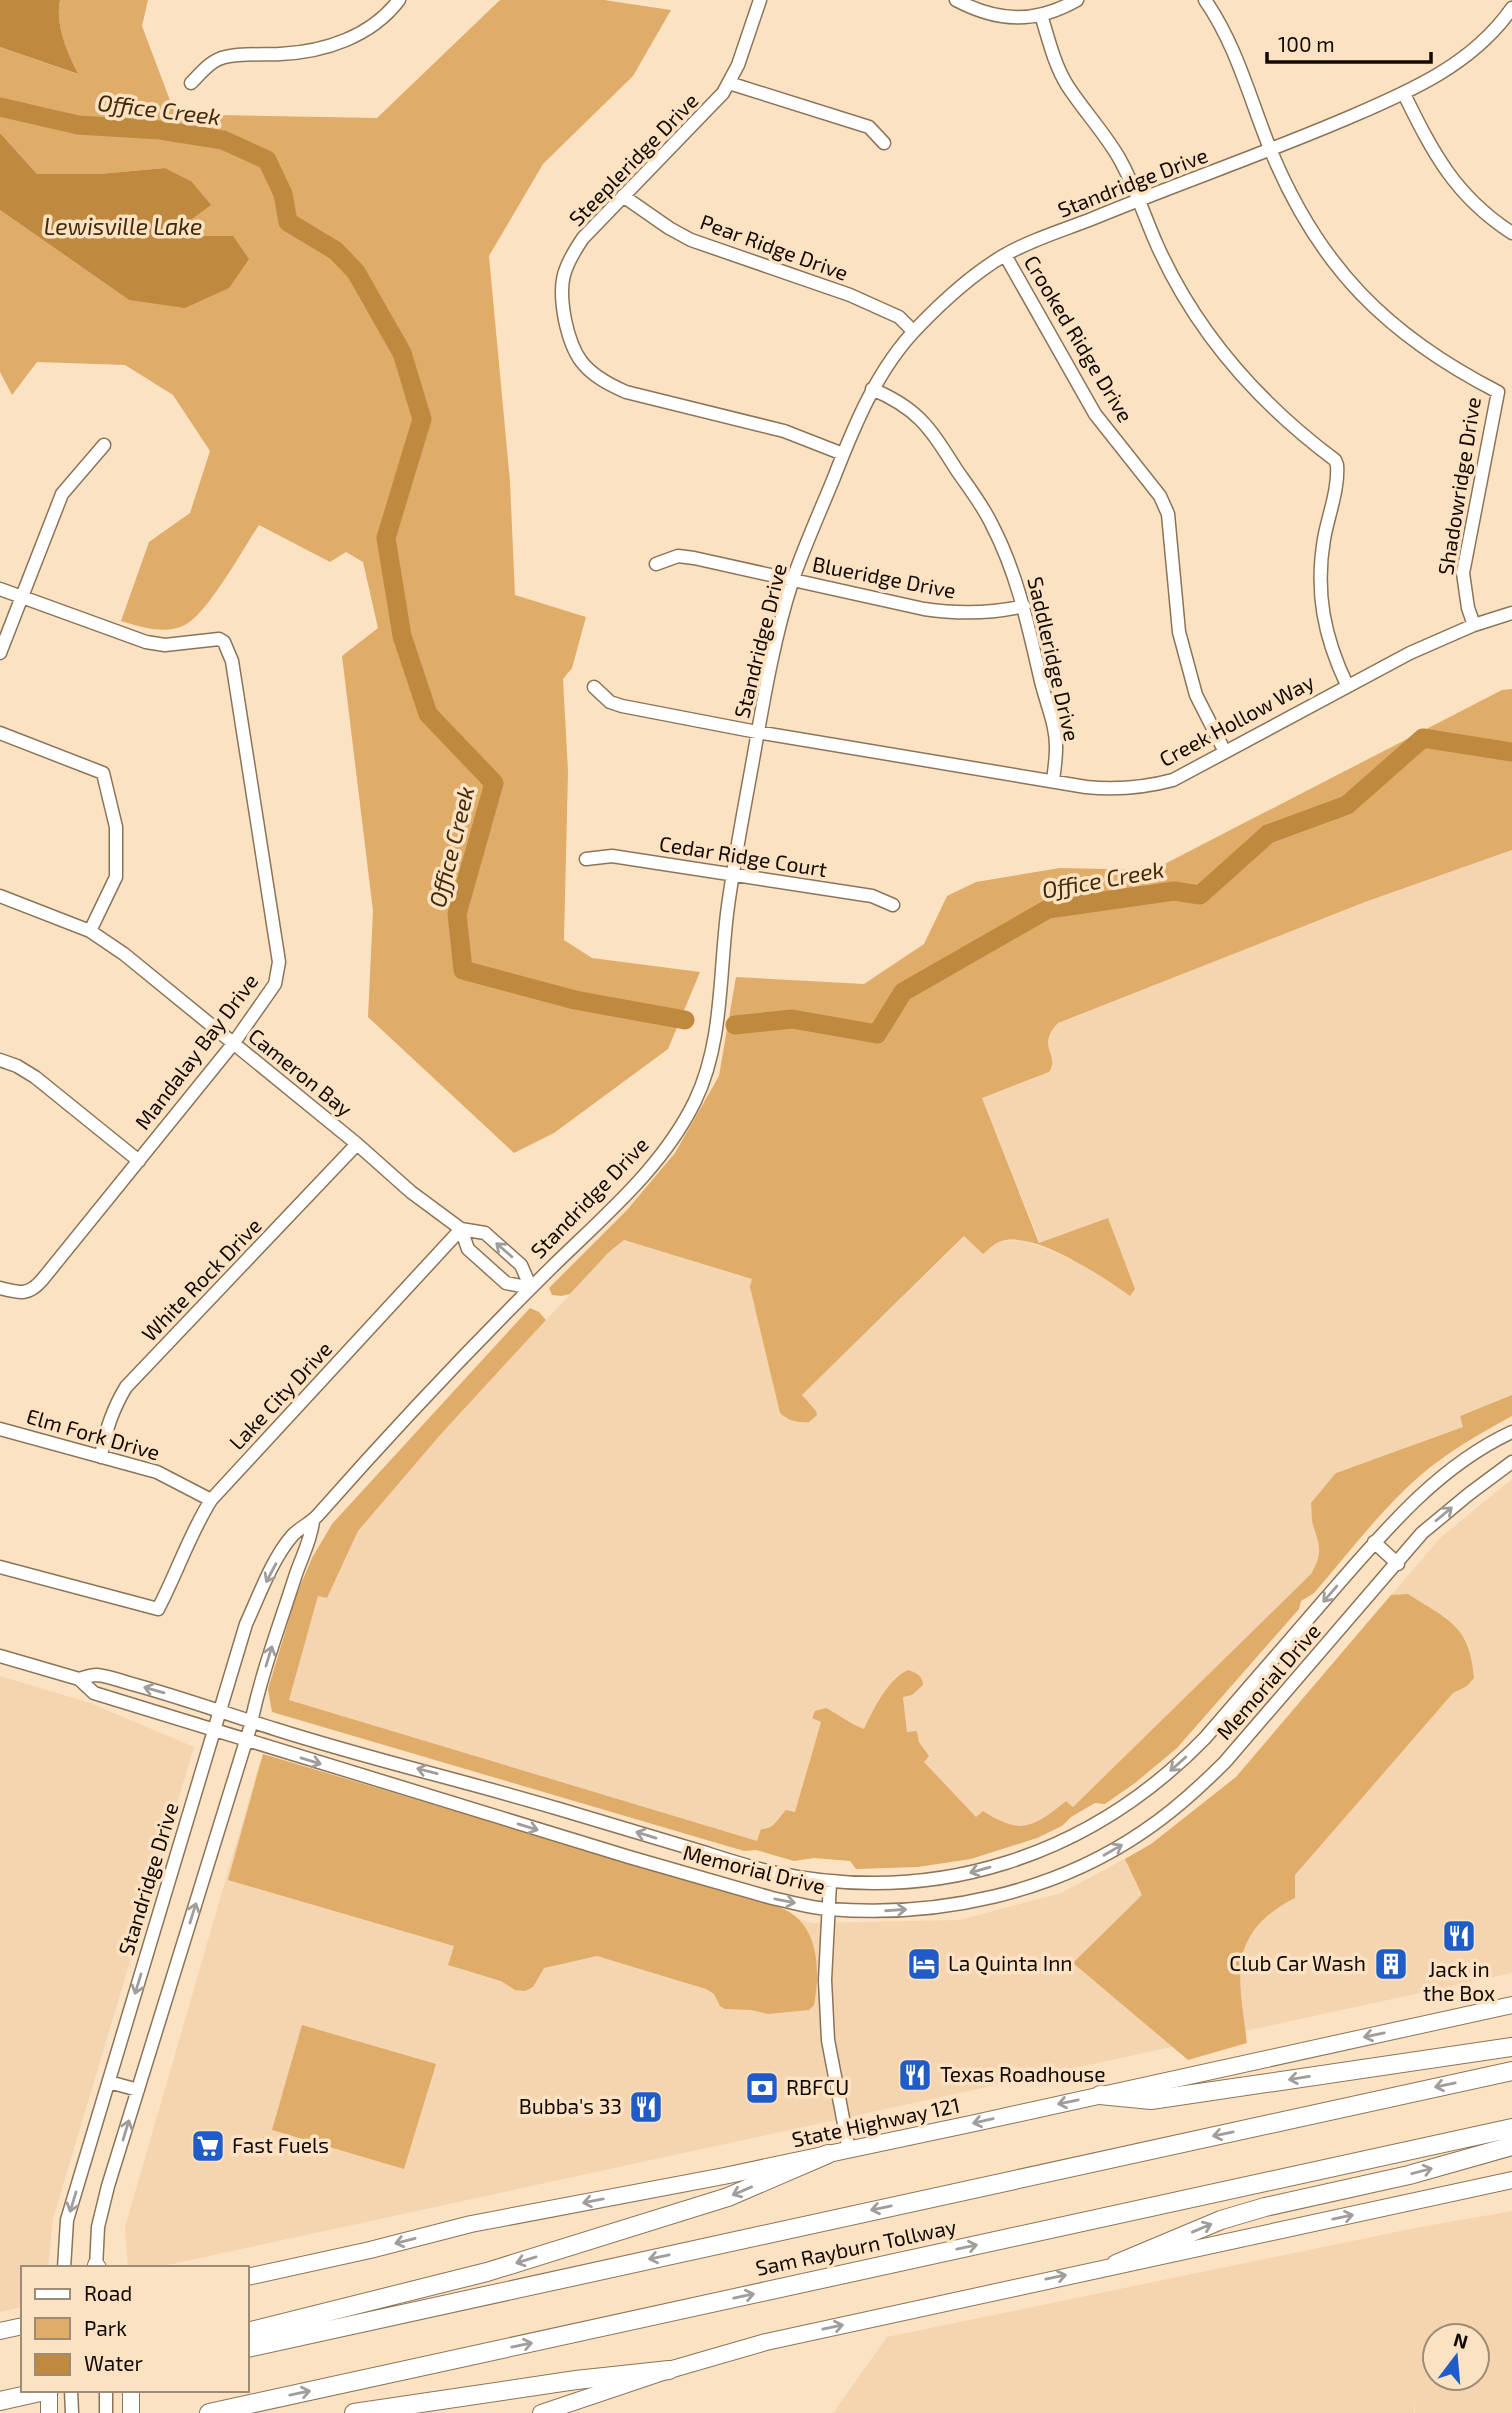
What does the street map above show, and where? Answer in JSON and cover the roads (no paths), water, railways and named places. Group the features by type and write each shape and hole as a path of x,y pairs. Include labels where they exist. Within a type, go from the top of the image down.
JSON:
{"highway":[{"path":"1100,2095 1151,2100 1512,2048"},
{"name":"Sam Rayburn Tollway","path":"248,2348 1512,2071"},
{"name":"Sam Rayburn Tollway","path":"209,2413 1512,2128"},
{"path":"1116,2264 1221,2220 1512,2147"},
{"path":"248,2332 487,2272 728,2197 828,2154"},
{"path":"354,2413 576,2380 668,2370"},
{"path":"7,2399 40,2392"}],"main road":[{"name":"State Highway 121","path":"248,2277 471,2224 849,2150 1512,2005"},
{"path":"541,2413 668,2370 766,2342 1512,2180"},
{"path":"49,2392 49,2413"},
{"path":"131,2392 131,2413"}],"street":[{"path":"191,83 204,69 224,57 312,51 335,44 380,22 399,0"},
{"name":"Steepleridge Drive","path":"760,0 738,65 714,104 583,237 571,255 561,294 568,336 581,362 604,382 626,392 784,431 843,454"},
{"path":"956,0 989,15 1006,18 1041,15 1077,0"},
{"name":"Shadowridge Drive","path":"1205,0 1227,36 1271,151 1294,200 1318,242 1339,271 1376,311 1436,357 1498,392 1463,573 1468,608 1474,625"},
{"name":"Standridge Drive","path":"64,2266 67,2220 246,1624 270,1572 294,1534 313,1521 361,1466 531,1288 632,1189 673,1138 694,1102 705,1074 716,1026 732,875 773,654 793,580 843,454 872,390 914,331 956,291 1005,255 1140,199 1271,151 1404,94 1442,73 1468,54 1494,31 1512,8"},
{"path":"1041,15 1065,82 1118,156 1140,199 1157,245 1179,286 1224,355 1282,418 1335,460 1337,465 1324,541 1320,587 1326,636 1347,685"},
{"path":"729,83 869,127 884,143"},
{"path":"1404,94 1442,166 1480,210 1512,233"},
{"name":"Pear Ridge Drive","path":"623,196 691,240 850,295 898,317 914,331"},
{"name":"Crooked Ridge Drive","path":"1005,255 1095,414 1160,496 1168,513 1179,632 1196,695 1225,752"},
{"name":"Saddleridge Drive","path":"872,390 899,401 937,438 992,524 1024,606 1055,733 1053,781"},
{"path":"0,653 62,494 104,445"},
{"name":"Blueridge Drive","path":"656,564 678,556 694,558 924,609 950,612 989,612 1024,606"},
{"path":"0,589 22,597"},
{"name":"Mandalay Bay Drive","path":"0,1288 20,1293 33,1290 233,1044 275,984 279,962 232,661 224,642 219,639 206,639 164,645 146,642 22,597"},
{"name":"Creek Hollow Way","path":"594,688 610,702 622,706 757,732 1111,789 1150,786 1173,780 1410,653 1474,625 1512,613"},
{"path":"0,733 103,773 116,827 116,877 90,931"},
{"name":"Cedar Ridge Court","path":"586,859 612,856 872,896 893,905"},
{"name":"Cameron Bay","path":"0,896 90,931 124,954 357,1144 411,1192 461,1229 485,1233 522,1265 531,1288"},
{"path":"0,1060 35,1077 139,1161"},
{"name":"White Rock Drive","path":"101,1457 104,1435 114,1407 126,1387 357,1144"},
{"name":"Cameron Bay","path":"461,1229 468,1249 506,1283 531,1288"},
{"name":"Lake City Drive","path":"0,1567 158,1609 211,1500 461,1229"},
{"name":"Elm Fork Drive","path":"0,1429 157,1472 211,1500"},
{"name":"Memorial Drive","path":"79,1679 95,1675 156,1690 251,1721 489,1788 770,1872 830,1882 926,1882 967,1874 1041,1851 1109,1816 1142,1794 1197,1745 1399,1515 1446,1474 1512,1432"},
{"name":"Memorial Drive","path":"79,1679 94,1693 772,1898 828,1909 886,1910 945,1906 1007,1893 1057,1877 1099,1858 1144,1832 1192,1795 1225,1762 1422,1533 1512,1462"},
{"name":"Standridge Drive","path":"97,2266 101,2217 246,1741 268,1660 311,1538 313,1521"},
{"path":"1374,1542 1398,1563"},
{"path":"0,1657 79,1679"},
{"path":"830,1882 825,1980 828,2040 849,2150"},
{"path":"109,2082 138,2090"},
{"path":"71,2392 72,2413"},
{"path":"106,2392 106,2413"}],"water":[{"path":"0,0 60,0 61,29 78,74 0,47"},
{"name":"Lewisville Lake","path":"0,133 37,174 99,174 165,168 191,181 211,205 180,228 192,236 233,236 249,259 229,288 185,308 129,300 0,210"}],"waterway":[{"name":"Office Creek","path":"0,107 78,125 160,130 223,140 267,160 283,194 288,222 336,251 356,272 402,353 422,419 386,538 402,636 428,714 494,783 457,914 463,970 575,1000 685,1020"},
{"name":"Office Creek","path":"735,1025 792,1019 877,1034 903,992 1048,909 1174,891 1200,895 1268,834 1347,805 1423,738 1512,752"}],"place":[{"name":"Jack in the Box","path":"1459,1936"},
{"name":"La Quinta Inn","path":"924,1964"},
{"name":"Club Car Wash","path":"1391,1964"},
{"name":"Texas Roadhouse","path":"915,2075"},
{"name":"RBFCU","path":"762,2088"},
{"name":"Bubba's 33","path":"646,2107"},
{"name":"Fast Fuels","path":"208,2146"}]}
